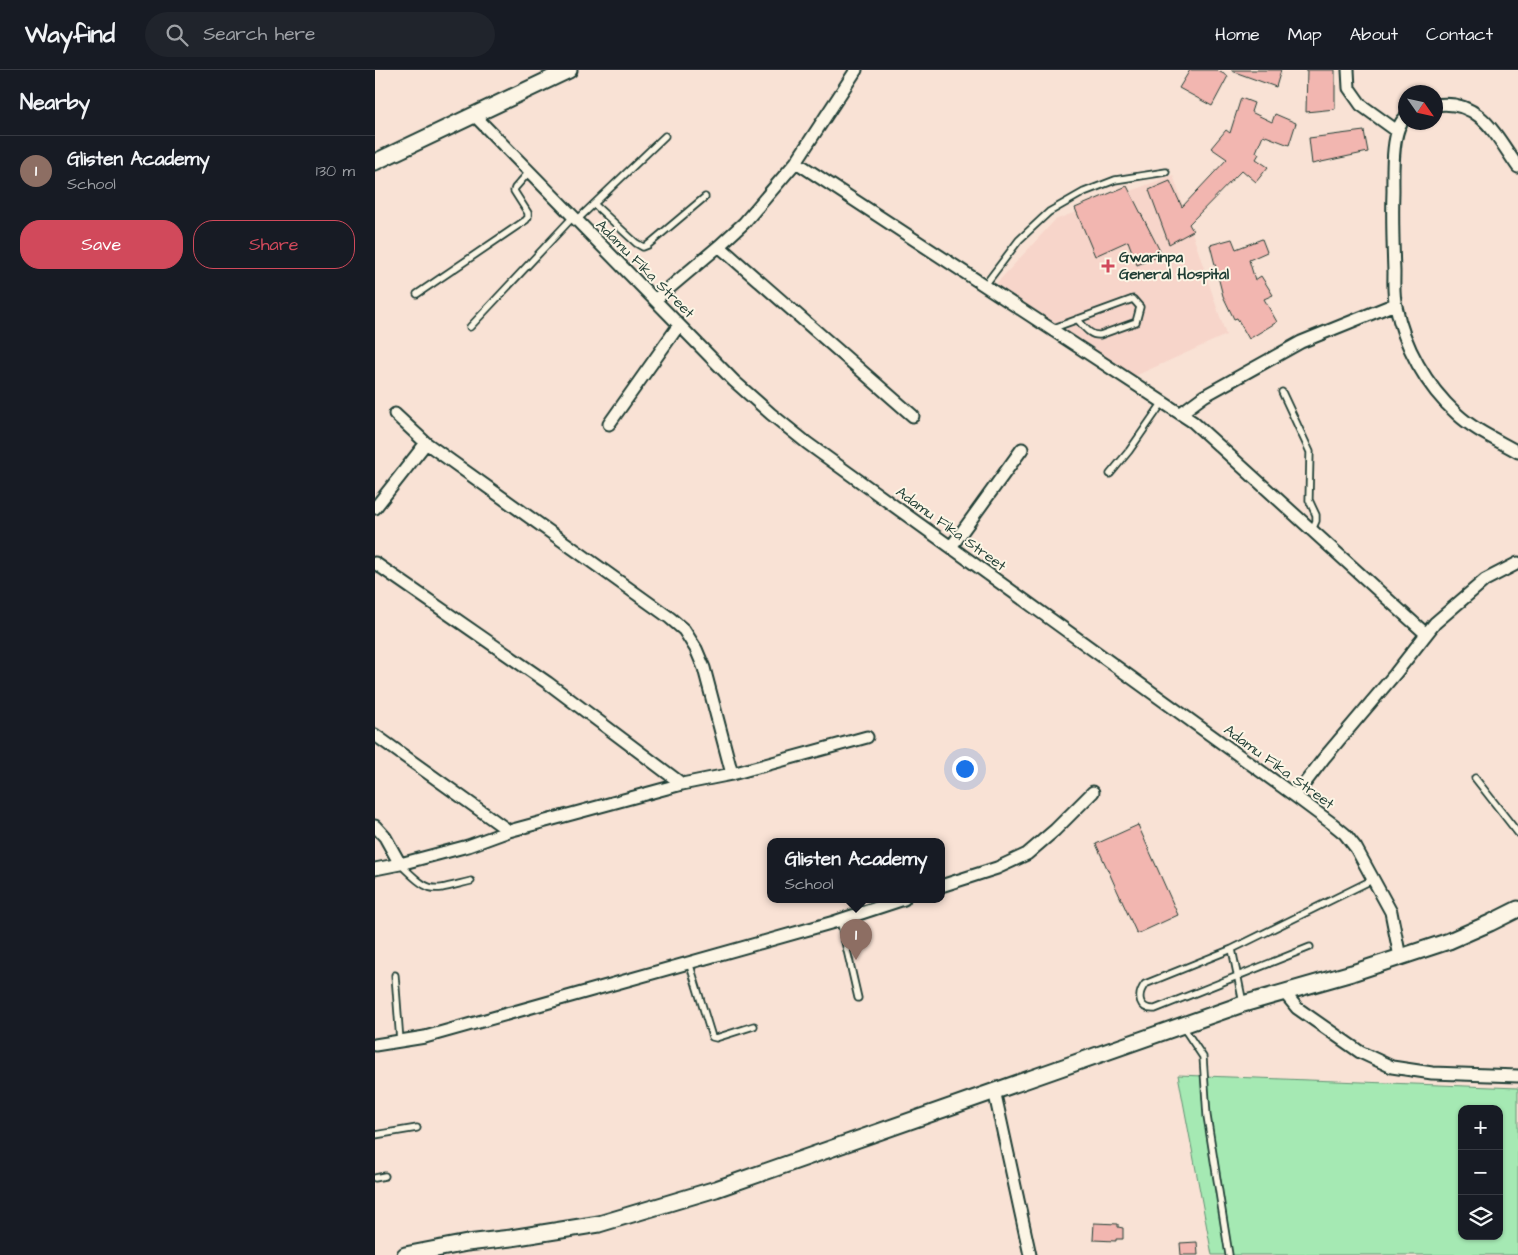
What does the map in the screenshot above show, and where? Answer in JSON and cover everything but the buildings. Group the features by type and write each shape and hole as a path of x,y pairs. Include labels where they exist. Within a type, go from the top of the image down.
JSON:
{"street":[{"path":"375,162 569,70"},
{"path":"655,300 744,223 796,162 856,70"},
{"path":"1348,70 1349,88 1361,105 1397,131 1393,169 1392,219 1395,304 1403,333 1413,358 1438,394 1457,414 1475,427 1518,452"},
{"path":"1443,104 1448,103 1469,108 1488,124 1518,167"},
{"name":"Adamu Fika Street","path":"474,115 734,381 778,420 1345,834 1356,848 1391,912 1400,957"},
{"path":"796,162 1181,413 1426,634"},
{"path":"719,246 913,416"},
{"path":"1181,413 1204,396 1301,342 1395,304"},
{"path":"609,424 679,325"},
{"path":"395,414 426,443 670,618 684,630 697,649 704,668 731,774"},
{"path":"375,508 426,443"},
{"path":"951,547 1022,449"},
{"path":"375,563 548,683 682,784"},
{"path":"1295,796 1435,623 1485,580 1518,563"},
{"path":"375,735 509,831"},
{"path":"375,869 468,846 509,831 682,784 731,774 867,737"},
{"path":"945,885 997,868 1027,854 1055,830 1093,792"},
{"path":"375,826 385,837 400,864"},
{"path":"375,1045 425,1037 840,920 892,903"},
{"path":"405,1255 467,1243 599,1224 716,1189 1243,1004 1353,973 1449,941 1518,908"},
{"path":"1284,992 1297,1008 1360,1052 1392,1067 1432,1073 1518,1076"},
{"path":"994,1090 1030,1255"}],"lane":[{"path":"470,327 575,219 594,204 665,136"},
{"path":"417,294 528,217 528,213 514,192 515,188 529,172"},
{"path":"985,286 1019,240 1049,212 1083,192 1115,180 1166,172"},
{"path":"594,204 636,243 643,247 648,245 705,197"},
{"path":"1051,329 1133,299 1140,306 1136,322 1099,336 1091,334 1077,320"},
{"path":"1282,392 1309,452 1311,462 1309,500 1316,515 1316,521 1312,530"},
{"path":"1110,474 1129,451 1163,402"},
{"path":"1475,778 1518,833"},
{"path":"400,864 418,882 435,890 471,881"},
{"path":"1310,947 1155,1008 1149,1009 1143,1005 1139,996 1145,984 1232,948 1374,879"},
{"path":"840,920 858,998"},
{"path":"1232,948 1243,1004"},
{"path":"689,962 711,1037 716,1038 754,1026"},
{"path":"395,975 400,1041"},
{"path":"1182,1025 1203,1057 1207,1116 1229,1255"},
{"path":"375,1136 417,1128"},
{"path":"375,1178 385,1176"}],"shaded area":[{"name":"Gwarinpa General Hospital","path":"1173,175 1226,335 1135,376 996,284 1055,220"}],"green space":[{"path":"1178,1075 1518,1088 1518,1255 1212,1255"}],"place":[{"name":"Gwarinpa General Hospital","path":"1108,266"},
{"name":"Glisten Academy","path":"856,960"}]}
